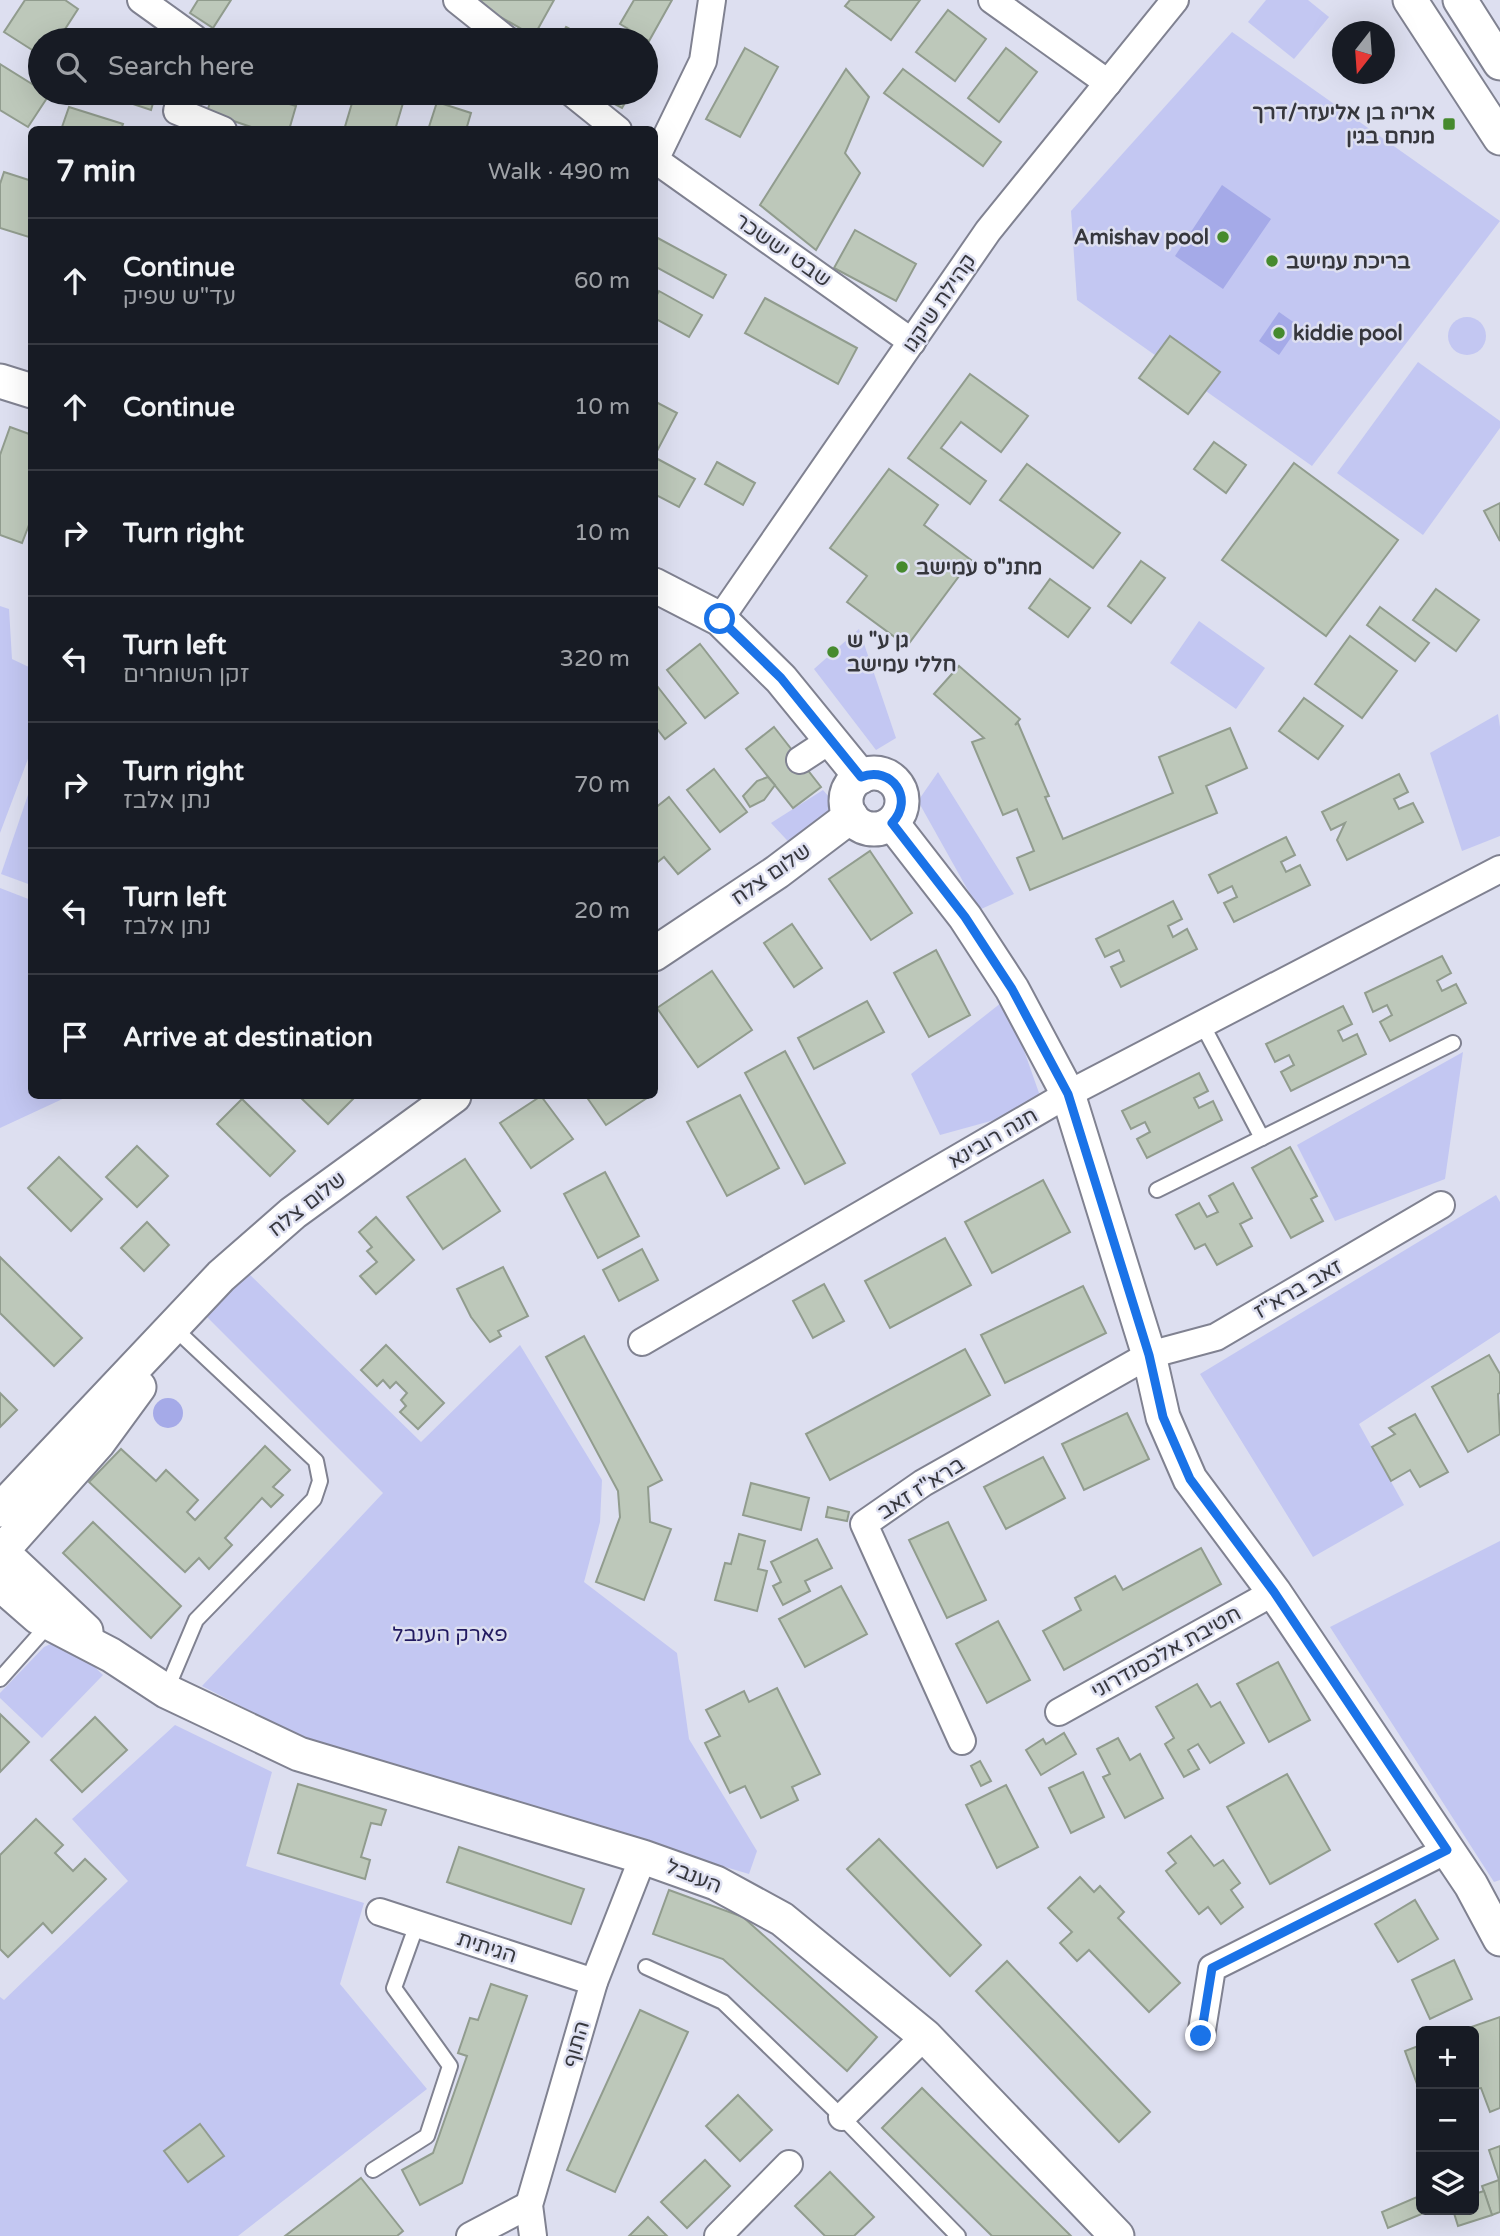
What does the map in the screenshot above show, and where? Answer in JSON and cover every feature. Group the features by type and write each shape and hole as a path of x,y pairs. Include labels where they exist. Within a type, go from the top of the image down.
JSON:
{"street":[{"path":"141,0 180,28"},
{"path":"457,0 492,28"},
{"path":"658,154 703,61 712,0"},
{"path":"992,0 1108,83"},
{"name":"קהילת שיקגו","path":"720,619 997,219 1175,0"},
{"path":"1410,0 1500,138"},
{"path":"1460,0 1500,64"},
{"path":"179,105 177,111 213,126"},
{"path":"587,105 613,126"},
{"name":"שבט יששכר","path":"658,162 912,342"},
{"path":"0,381 28,390"},
{"path":"658,587 720,619 781,678 861,777"},
{"path":"800,760 832,739"},
{"path":"883,775 895,783 902,797 902,804 892,823 885,827 870,828 851,816 847,804 848,791 861,777 883,775"},
{"name":"שלום צלח","path":"658,951 777,872 851,816"},
{"path":"892,823 972,928 1012,989 1068,1094 1149,1355 1163,1417 1190,1479 1274,1592 1471,1885 1500,1939"},
{"name":"חנה רובינא","path":"642,1342 1068,1094 1500,869"},
{"name":"שלום צלח","path":"0,1510 221,1276 293,1213 450,1099"},
{"name":"זאב ברא\"ז","path":"1149,1355 1216,1337 1441,1205"},
{"name":"שלום צלח","path":"1,1551 122,1413 173,1327"},
{"name":"ברא\"ז זאב","path":"962,1741 864,1524 923,1483 1149,1355"},
{"path":"1,1551 111,1655"},
{"path":"0,1584 43,1621"},
{"name":"חטיבת אלכסנדרוני","path":"1059,1712 1274,1592"},
{"path":"0,1608 43,1621 111,1655"},
{"name":"הענבל","path":"111,1655 166,1691 299,1754 643,1857 716,1883 782,1919 925,2036 1117,2236"},
{"path":"1201,2036 1212,1968 1447,1850"},
{"name":"התוף","path":"533,2236 528,2205 594,1982 643,1857"},
{"name":"הגיתית","path":"380,1912 594,1982"},
{"path":"842,2117 925,2036"},
{"path":"718,2236 789,2164"},
{"path":"470,2236 528,2205"}],"lane":[{"path":"1202,1024 1262,1138"},
{"path":"1157,1190 1453,1043"},
{"path":"166,1691 196,1620 314,1499 320,1480 316,1461 173,1327"},
{"path":"0,1679 43,1621"},
{"path":"373,2170 427,2136 450,2066 394,1988 416,1924"},
{"path":"646,1967 723,2002 842,2117 958,2236"}],"green space":[{"path":"1266,0 1308,0 1329,17 1294,59 1248,22"},
{"name":"בריכת עמישב","path":"1232,32 1500,221 1312,466 1077,300 1071,211"},
{"path":"1467,317 1481,322 1486,336 1481,350 1467,355 1453,350 1448,336 1453,322"},
{"path":"1418,362 1500,421 1500,428 1423,535 1337,473"},
{"path":"0,606 9,609 12,659 28,667 28,759 0,833"},
{"path":"1199,621 1265,668 1236,709 1170,663"},
{"path":"859,629 896,738 876,750 814,669"},
{"path":"1498,714 1500,836 1462,851 1430,753"},
{"path":"938,772 1014,894 979,910 918,801"},
{"path":"823,790 848,819 798,852 771,823"},
{"path":"28,795 28,884 1,874"},
{"path":"0,888 28,899 28,1099 63,1099 0,1128"},
{"path":"1006,999 1039,1093 1049,1105 940,1135 911,1074"},
{"path":"1463,1052 1445,1179 1335,1221 1297,1145"},
{"path":"1496,1195 1500,1202 1500,1332 1359,1424 1404,1505 1313,1557 1200,1374"},
{"name":"פארק הענבל","path":"245,1270 421,1442 520,1345 602,1480 600,1522 584,1582 677,1653 689,1739 757,1851 749,1874 324,1749 202,1686 383,1493 202,1312"},
{"path":"1500,1541 1500,1880 1494,1882 1330,1627"},
{"path":"55,1642 72,1645 103,1675 42,1738 0,1698 0,1693 44,1647"},
{"path":"175,1725 272,1772 246,1866 364,1903 340,1984 427,2089 238,2236 0,2236 0,1997 4,2000 128,1881 72,1819"}],"shaded area":[{"name":"Amishav pool","path":"1222,185 1271,219 1223,289 1175,256"},
{"name":"kiddie pool","path":"1279,312 1299,326 1279,355 1259,341"},
{"path":"168,1398 174,1399 182,1407 182,1419 174,1427 168,1428 162,1427 154,1419 153,1413 154,1407 162,1399"}],"building":[{"path":"25,0 65,0 78,9 66,28 28,28 28,47 4,32"},
{"path":"198,0 231,0 213,28 190,13"},
{"path":"554,0 538,28 520,28 474,2"},
{"path":"634,0 672,0 656,28 627,28 620,24"},
{"path":"850,0 920,0 891,40 845,6"},
{"path":"948,10 986,39 955,81 916,52"},
{"path":"745,48 778,67 740,137 706,119"},
{"path":"1006,48 1037,72 999,122 968,98"},
{"path":"0,64 28,82 28,105 42,105 28,127 0,110"},
{"path":"846,69 869,97 845,153 860,173 816,250 760,205"},
{"path":"903,69 1001,142 983,166 884,93"},
{"path":"136,105 152,105 151,110"},
{"path":"209,105 296,106 290,126 248,126 207,112"},
{"path":"351,105 402,105 396,126 345,126"},
{"path":"436,105 446,105 471,113 467,126 429,126"},
{"path":"69,107 123,124 122,126 62,126"},
{"path":"4,172 28,180 28,237 0,228 0,184"},
{"path":"855,230 916,264 896,301 834,268"},
{"path":"658,238 726,275 713,298 658,268"},
{"path":"658,293 702,315 689,337 658,320"},
{"path":"765,298 857,348 838,384 745,333"},
{"path":"1170,336 1220,372 1188,414 1139,378"},
{"path":"970,374 1028,416 1001,452 961,422 941,448 986,481 970,504 908,458"},
{"path":"658,403 677,413 658,449"},
{"path":"10,427 28,434 28,527 22,543 0,535 0,455"},
{"path":"1214,442 1246,465 1226,493 1194,469"},
{"path":"658,459 695,479 679,507 658,496"},
{"path":"717,462 755,483 743,505 705,484"},
{"path":"1294,463 1398,540 1326,636 1222,560"},
{"path":"1027,464 1120,533 1093,568 1000,500"},
{"path":"889,469 938,505 924,525 971,560 907,646 847,602 867,576 830,548"},
{"path":"1500,503 1500,541 1484,511"},
{"path":"1141,561 1165,578 1131,623 1108,606"},
{"path":"1050,579 1090,608 1068,637 1029,608"},
{"path":"1436,589 1479,620 1456,651 1413,620"},
{"path":"1380,607 1429,643 1415,661 1367,625"},
{"path":"1350,636 1397,671 1362,718 1315,684"},
{"path":"700,644 738,693 705,718 667,670"},
{"path":"959,666 1020,719 1015,725 1018,723 1049,796 1045,797 1063,839 1173,793 1159,757 1230,728 1247,768 1206,786 1217,813 1030,890 1017,858 1034,851 1017,809 1003,815 972,742 984,738 934,694"},
{"path":"658,687 686,723 665,739 658,730"},
{"path":"1304,698 1343,726 1318,759 1279,731"},
{"path":"774,727 821,787 793,808 746,749"},
{"path":"714,769 747,812 720,832 687,790"},
{"path":"1399,774 1408,792 1394,799 1399,809 1413,803 1423,822 1347,860 1337,840 1345,823 1331,830 1322,812"},
{"path":"768,777 775,785 764,800 750,807 743,796 757,781"},
{"path":"669,797 710,849 678,874 664,857 658,862 658,806"},
{"path":"1286,837 1295,855 1281,862 1286,872 1300,865 1310,885 1234,922 1224,903 1237,897 1232,886 1218,893 1209,875"},
{"path":"870,851 912,913 871,940 829,879"},
{"path":"1173,901 1182,919 1168,926 1173,937 1187,929 1197,949 1121,987 1111,967 1124,961 1119,950 1105,957 1096,939"},
{"path":"792,924 822,968 794,987 764,943"},
{"path":"936,950 970,1015 929,1037 894,973"},
{"path":"1442,956 1451,973 1437,981 1442,991 1456,984 1466,1003 1390,1041 1380,1022 1392,1015 1387,1005 1373,1012 1365,993"},
{"path":"712,971 752,1030 698,1067 658,1007"},
{"path":"867,1001 884,1032 814,1069 798,1038"},
{"path":"1343,1006 1352,1024 1338,1031 1343,1041 1357,1034 1366,1054 1291,1091 1281,1072 1294,1065 1289,1055 1275,1062 1266,1044"},
{"path":"785,1051 845,1163 805,1184 745,1073"},
{"path":"1199,1073 1208,1091 1194,1098 1199,1108 1213,1101 1222,1120 1147,1158 1137,1139 1150,1132 1145,1122 1131,1129 1122,1111"},
{"path":"740,1095 779,1168 727,1196 687,1122"},
{"path":"242,1099 295,1151 270,1176 217,1124"},
{"path":"302,1099 353,1099 328,1124"},
{"path":"536,1099 543,1099 573,1139 531,1168 500,1123"},
{"path":"588,1099 645,1099 606,1125"},
{"path":"137,1146 168,1176 137,1207 106,1177"},
{"path":"1290,1147 1317,1196 1311,1199 1323,1221 1291,1238 1252,1168"},
{"path":"59,1157 102,1199 71,1231 28,1188"},
{"path":"465,1159 500,1211 443,1249 407,1197"},
{"path":"605,1172 639,1236 598,1258 564,1194"},
{"path":"1043,1180 1070,1232 992,1273 965,1222"},
{"path":"1233,1183 1252,1218 1240,1224 1252,1246 1217,1265 1205,1244 1195,1249 1176,1215 1199,1203 1207,1217 1218,1212 1209,1196"},
{"path":"376,1217 414,1260 376,1294 360,1276 377,1262 367,1251 372,1247 359,1232"},
{"path":"147,1222 169,1245 144,1271 121,1248"},
{"path":"945,1238 971,1285 890,1328 865,1281"},
{"path":"642,1249 658,1280 619,1301 603,1270"},
{"path":"0,1257 82,1338 54,1366 0,1313"},
{"path":"503,1267 528,1316 498,1331 501,1336 490,1342 471,1317 457,1289"},
{"path":"824,1284 844,1321 813,1338 793,1301"},
{"path":"1083,1286 1106,1333 1005,1383 981,1335"},
{"path":"584,1336 662,1480 648,1487 650,1522 671,1529 644,1600 596,1582 620,1517 618,1491 546,1357"},
{"path":"386,1345 444,1403 418,1429 400,1412 406,1406 401,1400 407,1393 396,1382 390,1388 383,1380 377,1386 361,1370"},
{"path":"965,1349 990,1395 830,1480 806,1434"},
{"path":"1489,1355 1500,1374 1500,1434 1468,1452 1432,1387"},
{"path":"0,1393 17,1410 0,1427"},
{"path":"1127,1413 1149,1459 1084,1490 1062,1444"},
{"path":"1415,1414 1448,1472 1420,1487 1410,1470 1391,1481 1372,1447 1395,1434 1389,1428"},
{"path":"265,1446 290,1470 273,1487 283,1495 271,1507 262,1498 225,1538 232,1545 209,1569 199,1558 185,1572 89,1482 121,1449 156,1481 166,1470 198,1500 187,1512 195,1520"},
{"path":"1043,1457 1065,1498 1006,1529 984,1487"},
{"path":"751,1483 809,1498 801,1530 743,1515"},
{"path":"828,1507 849,1512 847,1521 826,1517"},
{"path":"93,1522 181,1606 151,1638 63,1553"},
{"path":"948,1522 986,1600 947,1618 909,1540"},
{"path":"739,1534 765,1541 758,1569 767,1571 757,1611 715,1600 725,1563 731,1564"},
{"path":"817,1539 832,1568 805,1581 810,1591 783,1605 773,1586 781,1582 771,1562"},
{"path":"1201,1548 1221,1584 1064,1670 1043,1631 1081,1610 1075,1598 1115,1576 1123,1590"},
{"path":"841,1586 867,1634 805,1667 779,1619"},
{"path":"998,1621 1030,1680 987,1703 956,1644"},
{"path":"1278,1662 1310,1720 1269,1742 1237,1684"},
{"path":"1197,1684 1211,1707 1220,1702 1244,1743 1210,1763 1198,1744 1188,1750 1199,1769 1184,1777 1165,1744 1174,1738 1156,1707"},
{"path":"777,1688 820,1774 792,1787 798,1800 761,1818 745,1786 730,1793 705,1743 720,1736 706,1710 744,1691 749,1702"},
{"path":"0,1714 29,1742 0,1772"},
{"path":"95,1717 127,1750 82,1792 51,1760"},
{"path":"1064,1733 1076,1754 1041,1775 1026,1750 1043,1739 1046,1744"},
{"path":"1118,1738 1130,1760 1140,1754 1163,1798 1125,1818 1103,1777 1110,1774 1097,1749"},
{"path":"980,1761 991,1781 981,1786 971,1766"},
{"path":"1083,1772 1104,1817 1071,1833 1049,1788"},
{"path":"1287,1774 1330,1850 1270,1884 1227,1807"},
{"path":"298,1784 386,1810 381,1825 371,1823 361,1857 370,1860 365,1879 278,1853"},
{"path":"1006,1785 1038,1847 997,1868 966,1805"},
{"path":"36,1819 63,1845 55,1853 73,1871 85,1859 106,1879 52,1933 43,1923 8,1957 0,1949 0,1855"},
{"path":"1191,1836 1214,1866 1223,1860 1240,1883 1231,1890 1243,1907 1221,1924 1208,1907 1199,1914 1166,1871 1176,1863 1168,1853"},
{"path":"879,1839 981,1945 950,1976 847,1869"},
{"path":"459,1847 584,1889 571,1924 447,1882"},
{"path":"1080,1877 1094,1892 1100,1886 1124,1912 1118,1918 1180,1983 1149,2012 1089,1950 1077,1961 1060,1943 1072,1932 1048,1908"},
{"path":"669,1890 743,1917 877,2037 847,2071 723,1959 653,1934"},
{"path":"1415,1900 1438,1939 1398,1962 1375,1924"},
{"path":"1454,1960 1472,1999 1430,2019 1412,1980"},
{"path":"1007,1961 1150,2112 1119,2142 976,1991"},
{"path":"491,1984 527,1996 462,2183 420,2205 402,2170 433,2153 467,2056 458,2053 470,2018 478,2020"},
{"path":"640,2010 688,2032 615,2192 567,2170"},
{"path":"1500,2017 1500,2108 1490,2112 1479,2088 1479,2026 1474,2026"},
{"path":"1416,2047 1416,2081 1405,2051"},
{"path":"922,2088 1071,2236 992,2236 882,2128"},
{"path":"738,2095 772,2130 740,2161 706,2126"},
{"path":"200,2124 224,2156 188,2182 164,2151"},
{"path":"1500,2146 1500,2180 1499,2180 1489,2150"},
{"path":"705,2160 730,2186 687,2228 661,2202"},
{"path":"830,2172 874,2217 854,2236 825,2236 795,2206"},
{"path":"361,2178 403,2231 397,2236 285,2236"},
{"path":"1499,2180 1500,2212 1492,2215 1482,2186"},
{"path":"1484,2191 1492,2215 1458,2226 1455,2215 1479,2215 1479,2192"},
{"path":"1416,2197 1416,2215 1419,2215 1388,2228 1382,2212"},
{"path":"648,2217 667,2236 629,2236"}],"place":[{"name":"אריה בן אליעזר/דרך מנחם בגין","path":"1449,124"},
{"name":"Amishav pool","path":"1223,237"},
{"name":"בריכת עמישב","path":"1272,261"},
{"name":"kiddie pool","path":"1279,333"},
{"name":"מתנ\"ס עמישב","path":"902,567"},
{"name":"גן ע\" ש חללי עמישב","path":"833,652"}],"route":[{"path":"720,619 781,678 861,777 868,774 883,775 890,778 899,789 902,804 892,823 965,917 1012,989 1068,1094 1149,1355 1163,1417 1190,1479 1274,1592 1447,1850 1212,1968 1201,2036"}]}
